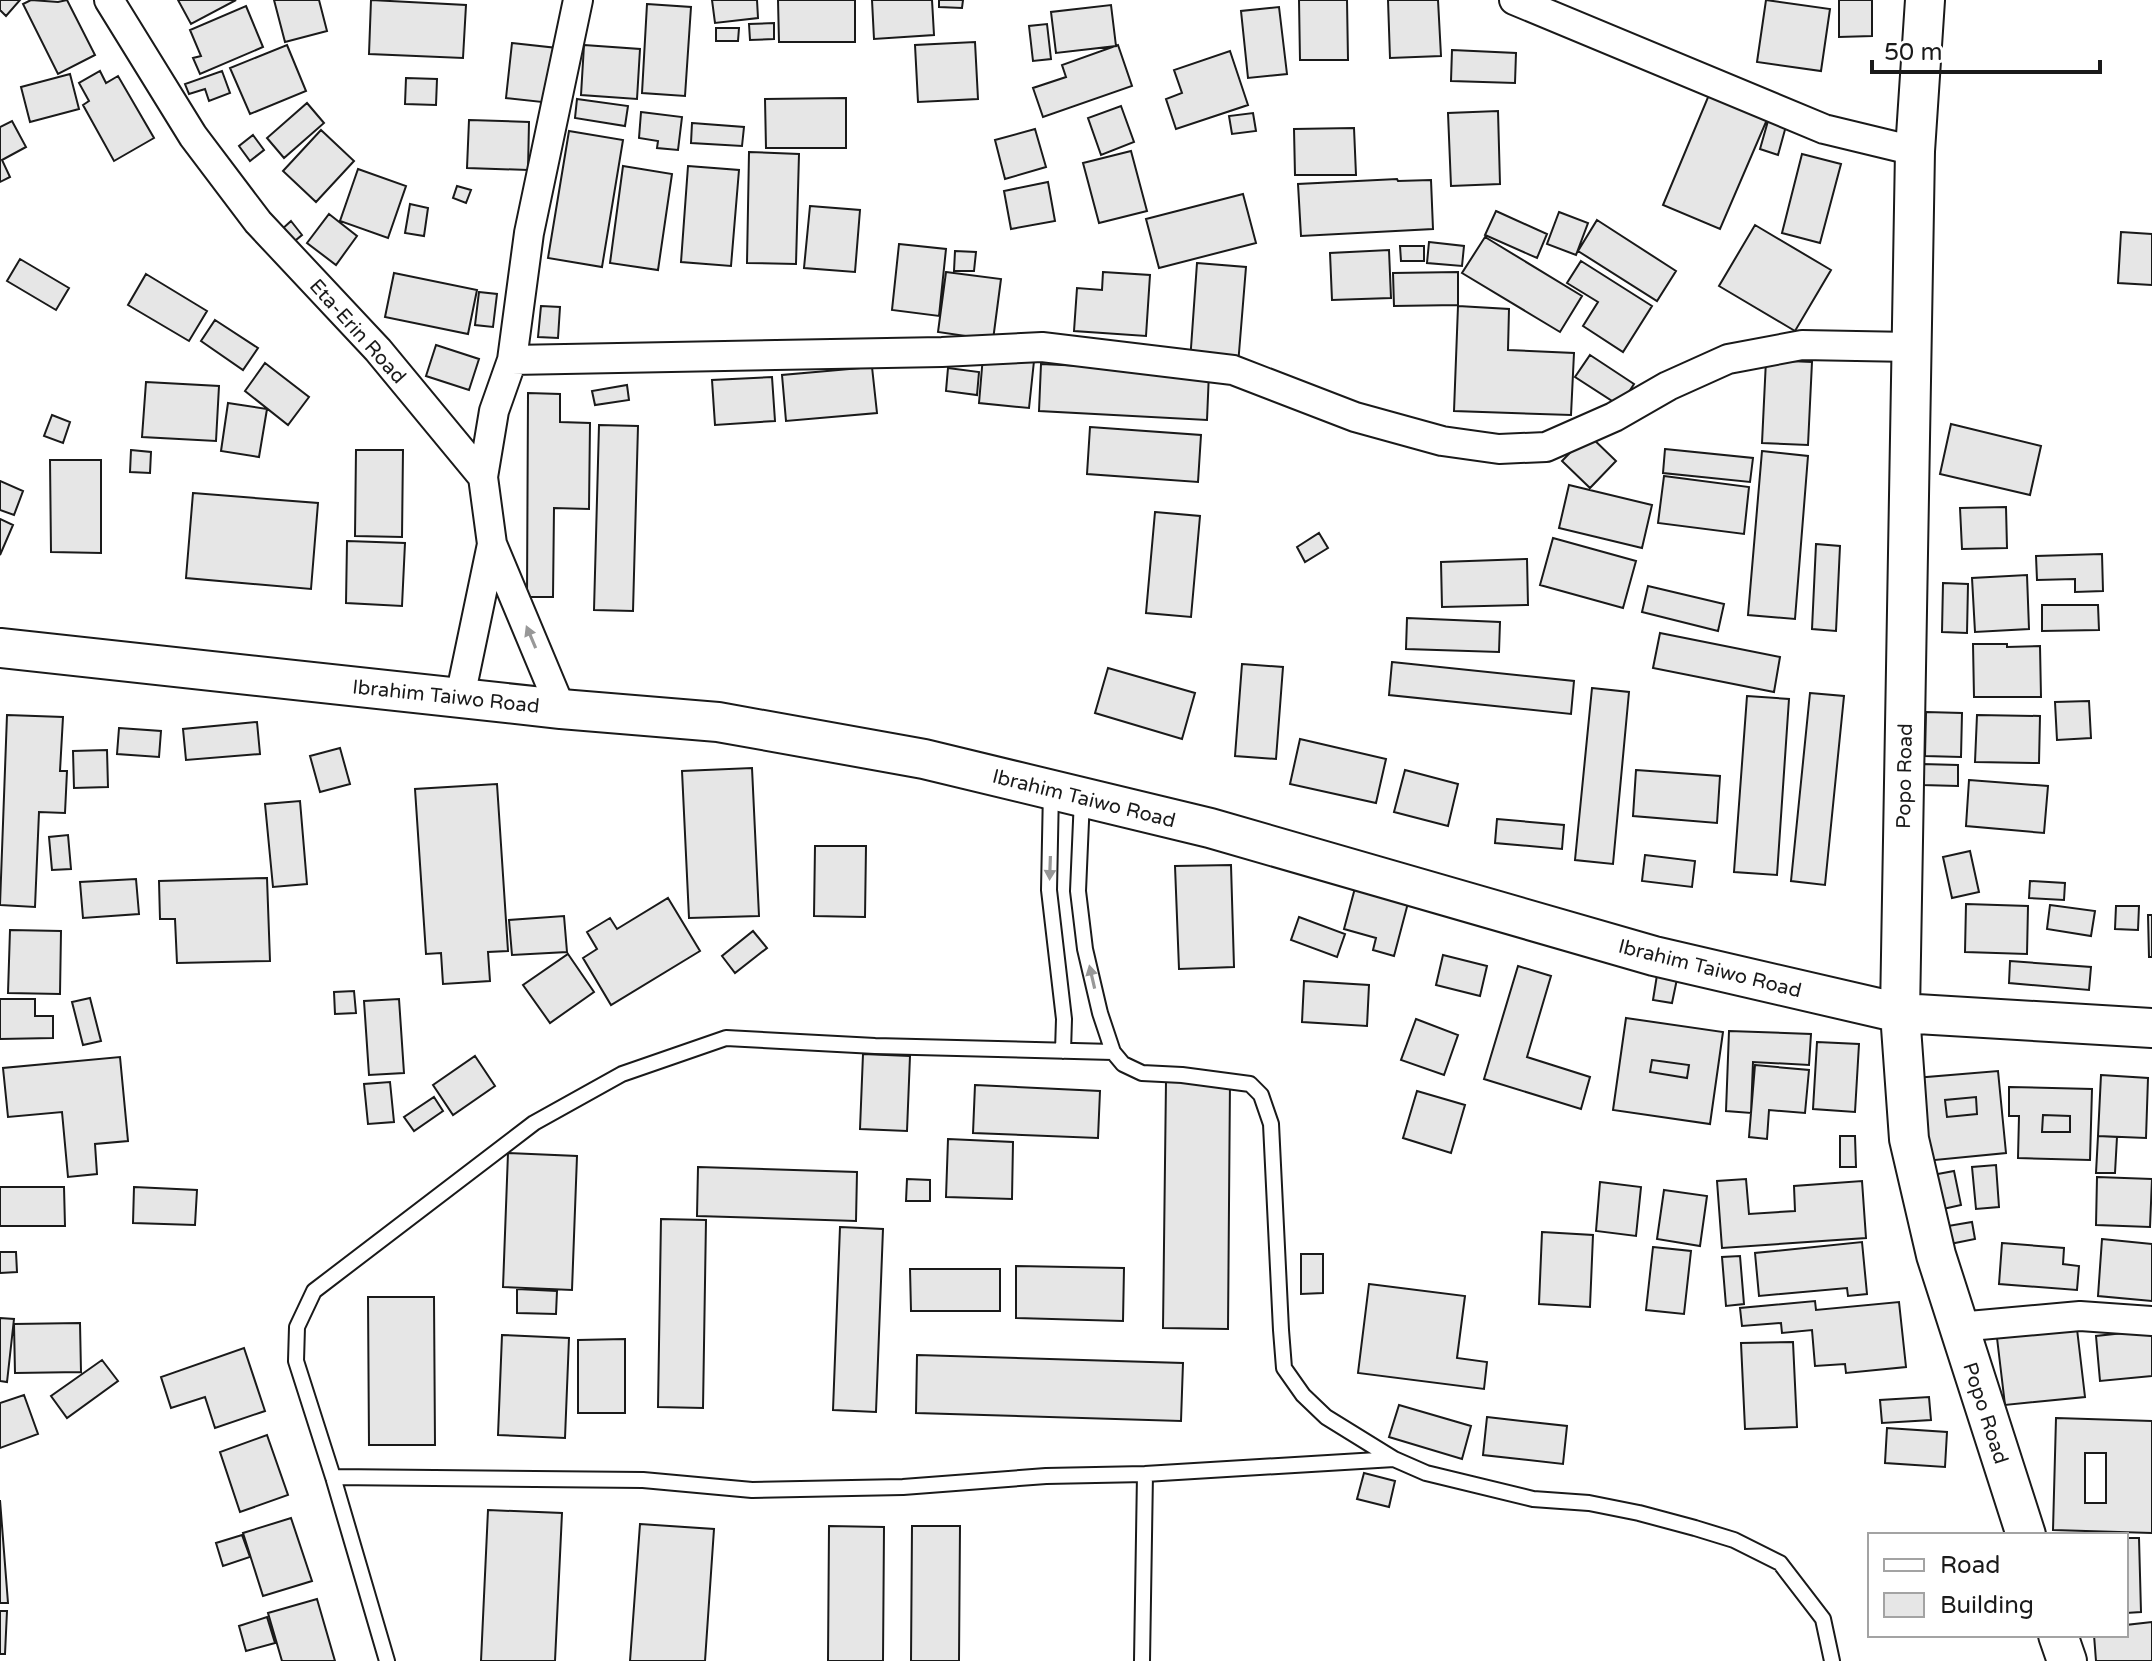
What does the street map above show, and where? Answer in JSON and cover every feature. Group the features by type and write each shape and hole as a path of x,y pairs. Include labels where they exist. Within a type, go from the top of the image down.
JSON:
{"main road":[{"name":"Popo Road","path":"1925,0 1915,151 1900,1013 1909,1139 1936,1255 2025,1533"},
{"name":"Ibrahim Taiwo Road","path":"2,655 718,722 924,759 1210,828 1654,956 1900,1013 2152,1028"},
{"path":"2059,1637 2067,1661"}],"street":[{"name":"Eta-Erin Road","path":"109,0 193,136 258,222 378,350 483,477"},
{"path":"561,709 492,544 483,477 494,411 512,360 529,233 578,0"},
{"path":"1514,0 1824,129 1915,151"},
{"path":"512,360 942,352 1042,347 1233,370 1355,417 1442,441 1499,449 1546,447 1614,417 1668,386 1728,359 1802,345 1911,347"},
{"path":"460,697 492,544"},
{"path":"1958,1327 2080,1316 2152,1321"}],"lane":[{"path":"1063,1051 1064,1019 1049,890 1066,794"},
{"path":"1066,794 1085,949 1113,1052 1123,1064 1142,1073 1250,1084 1261,1095 1271,1124 1284,1368 1303,1395 1326,1417 1394,1459 1426,1473 1533,1499 1589,1503 1639,1513 1734,1540 1780,1563 1823,1619 1832,1661"},
{"path":"387,1661 296,1361 297,1327 314,1291 534,1123 622,1074 726,1038 875,1046 1113,1052"},
{"path":"333,1477 643,1480 752,1490 903,1487 1046,1476 1145,1474 1394,1459"},
{"path":"1142,1661 1145,1474"}],"building":[{"path":"0,0 20,0 6,16 0,10"},
{"path":"31,0 67,0 95,55 58,74 23,4"},
{"path":"178,0 236,0 191,24"},
{"path":"274,0 319,0 327,31 285,42"},
{"path":"371,0 466,5 463,58 369,54"},
{"path":"712,0 757,0 758,18 715,23"},
{"path":"778,0 855,0 855,42 779,42"},
{"path":"872,0 932,0 934,35 874,39"},
{"path":"939,0 963,0 962,8 939,7"},
{"path":"1299,0 1347,0 1348,60 1300,60"},
{"path":"1388,0 1438,0 1441,56 1390,58"},
{"path":"1766,0 1830,9 1821,71 1757,62"},
{"path":"1839,0 1872,0 1872,36 1839,37"},
{"path":"647,4 691,7 685,96 642,93"},
{"path":"1111,5 1116,46 1056,53 1051,12"},
{"path":"246,6 263,47 200,74 193,58 201,56 190,30"},
{"path":"1279,7 1287,74 1248,78 1241,11"},
{"path":"774,23 774,39 750,40 749,24"},
{"path":"1047,24 1051,59 1033,61 1029,26"},
{"path":"716,28 739,28 738,41 716,41"},
{"path":"975,42 978,99 918,102 915,45"},
{"path":"512,43 557,48 551,103 506,98"},
{"path":"287,45 306,91 250,114 230,68"},
{"path":"584,45 640,49 637,99 581,95"},
{"path":"1118,45 1132,86 1043,117 1033,88 1066,77 1062,65"},
{"path":"1452,50 1516,53 1515,83 1451,81"},
{"path":"1230,51 1248,105 1176,129 1166,99 1182,93 1174,70"},
{"path":"100,71 106,83 118,76 154,138 114,161 83,105 89,101 79,83"},
{"path":"222,71 230,93 209,101 205,89 189,94 185,84"},
{"path":"70,74 79,109 30,122 21,87"},
{"path":"406,78 437,79 436,105 405,104"},
{"path":"1711,90 1769,115 1720,229 1663,205"},
{"path":"846,98 846,148 766,148 765,99"},
{"path":"577,99 628,106 625,126 575,118"},
{"path":"307,103 324,123 284,158 267,138"},
{"path":"1121,106 1134,142 1101,155 1088,118"},
{"path":"1498,111 1500,184 1451,186 1448,113"},
{"path":"641,112 682,117 678,150 657,148 658,141 639,138"},
{"path":"1253,113 1256,131 1232,134 1229,116"},
{"path":"469,120 529,122 528,170 467,168"},
{"path":"12,121 26,147 2,160 10,177 0,182 0,127"},
{"path":"1768,121 1786,126 1778,155 1760,149"},
{"path":"692,123 744,127 742,146 691,143"},
{"path":"1354,128 1356,175 1295,175 1294,129"},
{"path":"1035,129 1046,167 1005,179 995,140"},
{"path":"321,130 354,161 316,202 283,171"},
{"path":"569,131 623,140 602,267 548,258"},
{"path":"253,135 264,150 250,161 239,146"},
{"path":"1131,151 1147,211 1099,223 1083,163"},
{"path":"749,152 799,154 796,264 747,263"},
{"path":"1802,154 1841,164 1820,243 1782,233"},
{"path":"623,166 672,174 658,270 610,263"},
{"path":"688,166 739,170 731,266 681,262"},
{"path":"358,169 406,186 388,238 340,221"},
{"path":"1431,180 1433,229 1301,236 1298,184"},
{"path":"1048,182 1055,221 1011,229 1004,191"},
{"path":"457,186 471,190 466,203 453,198"},
{"path":"1243,194 1256,243 1159,268 1146,219"},
{"path":"410,204 428,208 424,236 405,233"},
{"path":"810,206 860,210 855,272 804,268"},
{"path":"1496,211 1547,234 1537,258 1485,235"},
{"path":"1559,212 1588,223 1576,255 1547,244"},
{"path":"329,214 357,236 336,265 307,243"},
{"path":"1597,220 1676,271 1657,301 1578,251"},
{"path":"291,221 302,235 291,244 280,231"},
{"path":"1755,225 1831,270 1795,331 1719,286"},
{"path":"2121,232 2152,234 2152,285 2118,283"},
{"path":"1485,237 1582,296 1560,332 1462,273"},
{"path":"1429,242 1464,246 1462,266 1427,263"},
{"path":"899,244 946,249 939,316 892,310"},
{"path":"1400,246 1424,246 1424,261 1401,261"},
{"path":"1389,250 1391,298 1332,300 1330,253"},
{"path":"955,251 976,252 974,271 954,271"},
{"path":"20,259 69,288 56,310 7,281"},
{"path":"1581,261 1652,306 1623,352 1583,326 1598,302 1567,283"},
{"path":"1197,263 1246,267 1238,365 1190,362"},
{"path":"946,272 1001,279 993,340 938,332"},
{"path":"1103,272 1150,275 1146,336 1074,331 1077,288 1102,290"},
{"path":"1458,272 1458,305 1394,306 1393,273"},
{"path":"394,273 477,290 468,334 385,317"},
{"path":"146,274 207,311 189,341 128,305"},
{"path":"479,292 497,294 493,327 475,325"},
{"path":"541,306 560,307 558,338 538,337"},
{"path":"1458,306 1509,309 1508,350 1574,353 1571,415 1454,411"},
{"path":"215,320 258,348 243,370 201,341"},
{"path":"436,345 479,359 469,390 426,376"},
{"path":"1590,355 1634,384 1620,406 1575,377"},
{"path":"983,356 1034,361 1029,408 979,403"},
{"path":"1766,360 1812,362 1808,445 1762,443"},
{"path":"265,363 309,397 288,425 245,391"},
{"path":"1041,364 1209,372 1207,420 1039,411"},
{"path":"872,367 877,413 786,421 782,375"},
{"path":"948,368 979,372 977,395 946,391"},
{"path":"772,377 775,421 715,425 712,380"},
{"path":"146,382 219,386 216,441 142,437"},
{"path":"627,385 629,400 595,405 592,391"},
{"path":"528,393 560,394 560,422 590,423 589,509 554,508 553,597 527,597"},
{"path":"228,403 267,409 259,457 221,451"},
{"path":"52,415 70,422 63,443 44,436"},
{"path":"1951,424 2041,446 2030,495 1940,474"},
{"path":"599,425 638,426 633,611 594,610"},
{"path":"1090,427 1201,435 1198,482 1087,474"},
{"path":"1588,434 1616,461 1590,488 1562,461"},
{"path":"1665,449 1753,458 1750,482 1663,473"},
{"path":"131,450 151,452 150,473 130,472"},
{"path":"356,450 403,450 402,537 355,536"},
{"path":"1762,451 1808,456 1795,619 1748,615"},
{"path":"50,460 101,460 101,553 51,552"},
{"path":"1664,476 1749,487 1744,534 1658,523"},
{"path":"0,481 23,491 14,515 0,510"},
{"path":"1569,485 1652,505 1642,548 1559,528"},
{"path":"193,493 318,503 311,589 186,578"},
{"path":"2006,507 2007,548 1962,549 1960,508"},
{"path":"1155,512 1200,516 1191,617 1146,613"},
{"path":"0,519 13,525 0,555"},
{"path":"1319,533 1328,548 1305,562 1297,547"},
{"path":"1553,538 1636,561 1623,608 1540,585"},
{"path":"347,541 405,543 402,606 346,603"},
{"path":"1816,544 1840,546 1836,631 1812,629"},
{"path":"2102,554 2103,591 2075,592 2075,579 2037,580 2036,556"},
{"path":"1527,559 1528,605 1442,607 1441,562"},
{"path":"2027,575 2029,629 1975,632 1972,578"},
{"path":"1943,583 1968,584 1967,633 1942,632"},
{"path":"1648,586 1724,604 1718,631 1642,612"},
{"path":"2042,605 2098,605 2099,630 2042,631"},
{"path":"1407,618 1500,622 1499,652 1406,649"},
{"path":"1660,633 1780,657 1774,692 1653,668"},
{"path":"1973,644 2040,646 2041,697 1974,697"},
{"path":"1392,662 1574,681 1571,714 1389,695"},
{"path":"1242,664 1283,667 1276,759 1235,756"},
{"path":"1108,668 1195,693 1182,739 1095,713"},
{"path":"1592,688 1629,692 1613,864 1575,860"},
{"path":"1810,693 1844,696 1825,885 1791,881"},
{"path":"1747,696 1789,699 1777,875 1734,872"},
{"path":"2089,701 2091,738 2057,740 2055,702"},
{"path":"1926,712 1962,713 1961,757 1925,756"},
{"path":"7,715 63,717 60,771 67,771 65,813 39,812 35,907 0,905"},
{"path":"1977,715 2040,716 2039,763 1975,762"},
{"path":"257,722 260,754 186,760 183,729"},
{"path":"119,728 161,731 159,757 117,754"},
{"path":"1300,739 1386,759 1376,803 1290,784"},
{"path":"340,748 350,784 320,792 310,756"},
{"path":"107,750 108,787 74,788 73,751"},
{"path":"1922,764 1958,765 1958,786 1922,785"},
{"path":"752,768 759,916 689,918 682,771"},
{"path":"1405,770 1458,784 1448,826 1394,812"},
{"path":"1636,770 1720,776 1717,823 1633,816"},
{"path":"1969,780 2048,786 2044,833 1966,826"},
{"path":"497,784 508,951 488,952 490,981 443,984 441,953 426,954 415,789"},
{"path":"300,801 307,884 273,887 265,804"},
{"path":"1497,819 1564,825 1562,849 1495,843"},
{"path":"68,835 71,869 52,870 49,837"},
{"path":"815,846 866,846 865,917 814,916"},
{"path":"1970,851 1979,892 1952,898 1943,857"},
{"path":"1645,855 1695,861 1692,887 1642,881"},
{"path":"1231,865 1234,967 1179,969 1175,866"},
{"path":"267,878 270,961 177,963 175,919 160,919 159,881"},
{"path":"136,879 139,914 83,918 80,882"},
{"path":"2030,881 2065,883 2064,900 2029,898"},
{"path":"1355,888 1408,903 1394,956 1373,950 1376,938 1344,929"},
{"path":"668,898 700,951 611,1005 583,958 597,949 587,932 610,918 617,929"},
{"path":"1966,904 2028,906 2027,954 1965,952"},
{"path":"2050,905 2095,911 2091,936 2047,929"},
{"path":"2116,906 2139,906 2138,930 2115,929"},
{"path":"2148,915 2152,915 2152,957 2149,957"},
{"path":"564,916 567,952 512,955 509,920"},
{"path":"1299,917 1345,934 1337,957 1291,940"},
{"path":"10,930 61,931 60,994 8,993"},
{"path":"753,931 767,948 735,973 722,956"},
{"path":"568,954 594,992 550,1023 523,985"},
{"path":"1443,955 1487,966 1480,996 1436,985"},
{"path":"2010,961 2091,967 2089,990 2009,983"},
{"path":"1518,966 1551,976 1527,1057 1590,1077 1581,1109 1484,1079"},
{"path":"1657,975 1677,979 1672,1003 1653,1000"},
{"path":"1304,981 1369,985 1367,1026 1302,1022"},
{"path":"354,991 356,1013 335,1014 334,992"},
{"path":"90,998 101,1041 83,1045 72,1002"},
{"path":"0,999 35,999 35,1016 53,1016 53,1038 0,1039"},
{"path":"399,999 404,1073 369,1075 364,1001"},
{"path":"1626,1018 1723,1032 1710,1124 1613,1110","holes":["1652,1060 1689,1065 1687,1078 1650,1072"]},
{"path":"1416,1019 1458,1035 1444,1075 1401,1060"},
{"path":"1729,1031 1811,1034 1809,1065 1753,1062 1751,1113 1726,1111"},
{"path":"1817,1042 1859,1044 1855,1112 1813,1109"},
{"path":"863,1054 910,1056 907,1131 860,1129"},
{"path":"475,1056 495,1086 453,1115 433,1085"},
{"path":"120,1057 128,1141 95,1144 97,1174 68,1177 62,1112 8,1117 3,1068"},
{"path":"1652,1060 1689,1065 1687,1078 1650,1072"},
{"path":"1755,1065 1809,1070 1805,1113 1769,1110 1767,1139 1749,1137"},
{"path":"1998,1071 2006,1153 1925,1161 1915,1078","holes":["1976,1097 1977,1114 1947,1117 1945,1100"]},
{"path":"2101,1075 2148,1078 2146,1138 2098,1136"},
{"path":"1166,1081 1230,1081 1228,1329 1163,1328"},
{"path":"390,1082 394,1122 368,1124 364,1084"},
{"path":"975,1085 1100,1091 1098,1138 973,1133"},
{"path":"2009,1087 2092,1089 2090,1160 2018,1158 2019,1116 2009,1116","holes":["2043,1115 2070,1116 2070,1132 2042,1132"]},
{"path":"1417,1091 1465,1105 1451,1153 1403,1138"},
{"path":"434,1097 443,1111 414,1131 404,1117"},
{"path":"1976,1097 1977,1114 1947,1117 1945,1100"},
{"path":"2043,1115 2070,1116 2070,1132 2042,1132"},
{"path":"1840,1136 1855,1136 1856,1167 1840,1167"},
{"path":"2098,1136 2117,1137 2115,1173 2096,1173"},
{"path":"948,1139 1013,1142 1012,1199 946,1197"},
{"path":"508,1153 577,1156 572,1290 503,1287"},
{"path":"1996,1165 1999,1207 1976,1209 1972,1167"},
{"path":"698,1167 857,1172 856,1221 697,1216"},
{"path":"1954,1171 1961,1205 1934,1211 1927,1176"},
{"path":"2097,1177 2152,1179 2150,1227 2096,1225"},
{"path":"907,1179 930,1180 930,1201 906,1201"},
{"path":"1746,1179 1749,1214 1795,1211 1794,1186 1862,1181 1866,1238 1722,1248 1717,1181"},
{"path":"1600,1182 1641,1187 1636,1236 1596,1231"},
{"path":"0,1187 64,1187 65,1226 0,1226"},
{"path":"134,1187 197,1190 195,1225 133,1223"},
{"path":"1664,1190 1707,1196 1700,1246 1657,1239"},
{"path":"661,1219 706,1220 703,1408 658,1407"},
{"path":"1972,1222 1975,1239 1945,1245 1942,1227"},
{"path":"840,1227 883,1229 876,1412 833,1410"},
{"path":"1542,1232 1593,1235 1590,1307 1539,1304"},
{"path":"2102,1239 2152,1244 2152,1301 2098,1296"},
{"path":"1862,1242 1867,1294 1848,1296 1847,1288 1759,1296 1755,1253"},
{"path":"2002,1243 2064,1248 2063,1264 2079,1266 2077,1290 1999,1284"},
{"path":"1653,1247 1691,1251 1684,1314 1646,1310"},
{"path":"0,1252 16,1252 17,1272 0,1273"},
{"path":"1301,1254 1323,1254 1323,1293 1301,1294"},
{"path":"1740,1256 1744,1304 1726,1306 1722,1257"},
{"path":"1016,1266 1124,1268 1123,1321 1016,1318"},
{"path":"910,1269 1000,1269 1000,1311 911,1311"},
{"path":"1369,1284 1465,1296 1457,1358 1487,1362 1484,1389 1358,1373"},
{"path":"517,1289 557,1291 556,1314 517,1313"},
{"path":"368,1297 434,1297 435,1445 369,1445"},
{"path":"1815,1301 1816,1310 1899,1302 1906,1367 1846,1373 1845,1364 1815,1366 1812,1330 1782,1333 1781,1323 1742,1326 1740,1308"},
{"path":"0,1318 14,1319 7,1382 0,1381"},
{"path":"80,1323 81,1372 15,1373 14,1324"},
{"path":"2077,1329 2085,1397 2005,1405 1997,1338"},
{"path":"2152,1330 2152,1376 2100,1381 2096,1336"},
{"path":"502,1335 569,1338 565,1438 498,1435"},
{"path":"625,1339 625,1413 578,1413 578,1340"},
{"path":"1793,1342 1797,1427 1745,1429 1741,1343"},
{"path":"244,1348 265,1411 215,1428 205,1397 171,1408 161,1377"},
{"path":"917,1355 1183,1363 1181,1421 916,1413"},
{"path":"102,1360 118,1381 67,1418 51,1396"},
{"path":"24,1395 38,1434 0,1448 0,1403"},
{"path":"1929,1397 1931,1420 1882,1423 1880,1400"},
{"path":"1399,1405 1471,1426 1462,1459 1389,1437"},
{"path":"1487,1417 1567,1426 1563,1464 1483,1455"},
{"path":"2056,1418 2152,1421 2152,1533 2053,1530","holes":["2085,1453 2106,1453 2106,1503 2085,1503"]},
{"path":"1887,1428 1947,1432 1945,1467 1885,1463"},
{"path":"267,1435 288,1495 240,1512 220,1452"},
{"path":"1364,1473 1395,1481 1389,1507 1357,1499"},
{"path":"0,1500 8,1603 0,1603"},
{"path":"488,1510 562,1513 555,1661 481,1661"},
{"path":"291,1518 312,1581 263,1596 243,1533"},
{"path":"640,1524 714,1529 705,1661 630,1661"},
{"path":"829,1526 884,1527 883,1661 828,1661"},
{"path":"912,1526 960,1526 959,1661 911,1661"},
{"path":"242,1535 250,1557 223,1566 216,1543"},
{"path":"2128,1538 2139,1538 2141,1612 2128,1613"},
{"path":"317,1599 335,1661 282,1661 268,1613"},
{"path":"0,1611 7,1611 5,1654 0,1654"},
{"path":"267,1617 275,1643 246,1651 239,1626"},
{"path":"2152,1622 2152,1661 2096,1661 2094,1637 2128,1637 2128,1625"}]}
